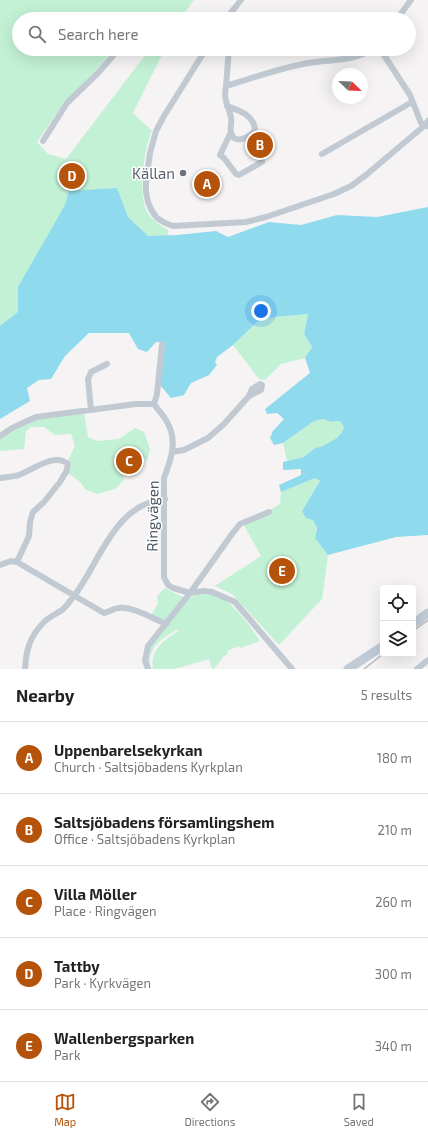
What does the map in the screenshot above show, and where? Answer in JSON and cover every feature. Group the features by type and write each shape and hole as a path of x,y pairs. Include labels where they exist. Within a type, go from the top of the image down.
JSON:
{"main road":[{"path":"416,622 428,613"},
{"path":"348,669 380,648"}],"street":[{"path":"232,12 241,0"},
{"path":"402,12 410,0"},
{"path":"43,141 67,103 97,74 113,56"},
{"path":"202,56 161,121 156,131 150,153 146,182 148,202 152,212 165,224 174,226 246,222 266,217 334,194 351,186 366,175 427,124"},
{"path":"228,56 226,86 224,92 231,118 231,132 220,155 236,174 239,175 262,162"},
{"path":"226,86 267,73 307,63 346,59 359,56"},
{"path":"385,56 410,95 421,123 427,124"},
{"path":"322,154 412,102"},
{"path":"227,106 247,114 252,118 255,124 255,130 249,137 241,140 233,137 231,132"},
{"path":"0,436 12,428 36,417 136,404 154,404 157,394 162,345"},
{"path":"91,410 88,379 91,372 107,364"},
{"path":"172,452 184,450 208,438 224,424 249,396"},
{"name":"Ringvägen","path":"154,404 166,420 173,436 172,452 164,478 164,576 168,585 190,593 203,591 212,592 235,602 292,669"},
{"path":"0,478 17,476 49,461 64,461 68,464 66,472 60,482 44,502 33,512 30,522 30,536 17,562"},
{"path":"25,669 27,646 34,635 44,622 63,609 75,595 104,545 122,521 149,502 165,499"},
{"path":"148,669 145,661 148,646 190,593 240,524 269,512"},
{"path":"0,565 11,561 17,562 104,612 109,612 117,608 125,608 166,624"},
{"path":"417,669 428,660"}],"green space":[{"path":"0,0 194,0 185,12 12,12 12,56 108,56 64,103 37,142 48,154 66,159 143,58 145,56 162,56 133,113 152,131 147,148 143,172 144,204 151,217 168,230 168,235 0,369"},
{"path":"308,314 304,334 312,347 305,358 281,364 265,380 259,379 233,345 257,322 274,317"},
{"path":"84,413 88,437 97,441 119,439 135,428 144,432 150,449 147,461 130,447 119,455 124,480 115,489 97,494 85,489 80,482 68,473 72,464 68,460 75,446 71,434 55,435 44,427 31,427 26,431 24,449 0,451 0,439 18,427 37,419"},
{"path":"323,419 331,422 340,421 344,427 342,432 337,438 323,446 315,448 304,457 287,461 283,443 314,421"},
{"path":"315,478 320,481 302,511 310,517 316,525 315,538 328,555 322,599 279,645 232,594 215,586 261,556 244,525 280,504 281,492"},
{"path":"165,588 183,597 165,622 151,616 158,603 157,596"},
{"path":"197,595 213,595 227,601 240,614 260,641 240,648 239,646 227,651 228,654 224,656 214,669 212,669 209,659 175,669 153,669 156,651 163,642 179,631 176,630 160,641 152,650 150,662 151,669 146,661 150,647 189,598"}],"water":[{"path":"117,188 128,217 148,236 216,231 228,237 269,222 301,225 337,215 377,217 428,207 428,535 396,537 328,555 315,538 317,528 313,520 306,518 302,511 320,481 315,478 281,492 279,485 301,475 301,469 283,470 283,462 304,457 315,448 323,446 337,438 344,427 340,421 331,422 323,419 314,421 283,443 274,445 270,438 273,431 284,419 277,413 267,414 265,409 310,373 305,358 312,347 304,334 308,314 274,317 257,322 233,345 217,357 215,362 217,365 209,375 191,383 184,395 171,398 160,385 165,343 156,342 147,352 138,349 129,333 89,333 65,356 51,379 39,380 27,388 30,401 0,419 0,326 18,312 18,287 65,205 69,191"}],"railway":[{"path":"416,629 428,620"},
{"path":"364,669 380,656"}],"place":[{"name":"Saltsjöbadens församlingshem","path":"260,145"},
{"name":"Källan","path":"183,173"},
{"name":"Tattby","path":"72,176"},
{"name":"Uppenbarelsekyrkan","path":"207,184"},
{"name":"Villa Möller","path":"129,461"},
{"name":"Wallenbergsparken","path":"282,571"}]}
